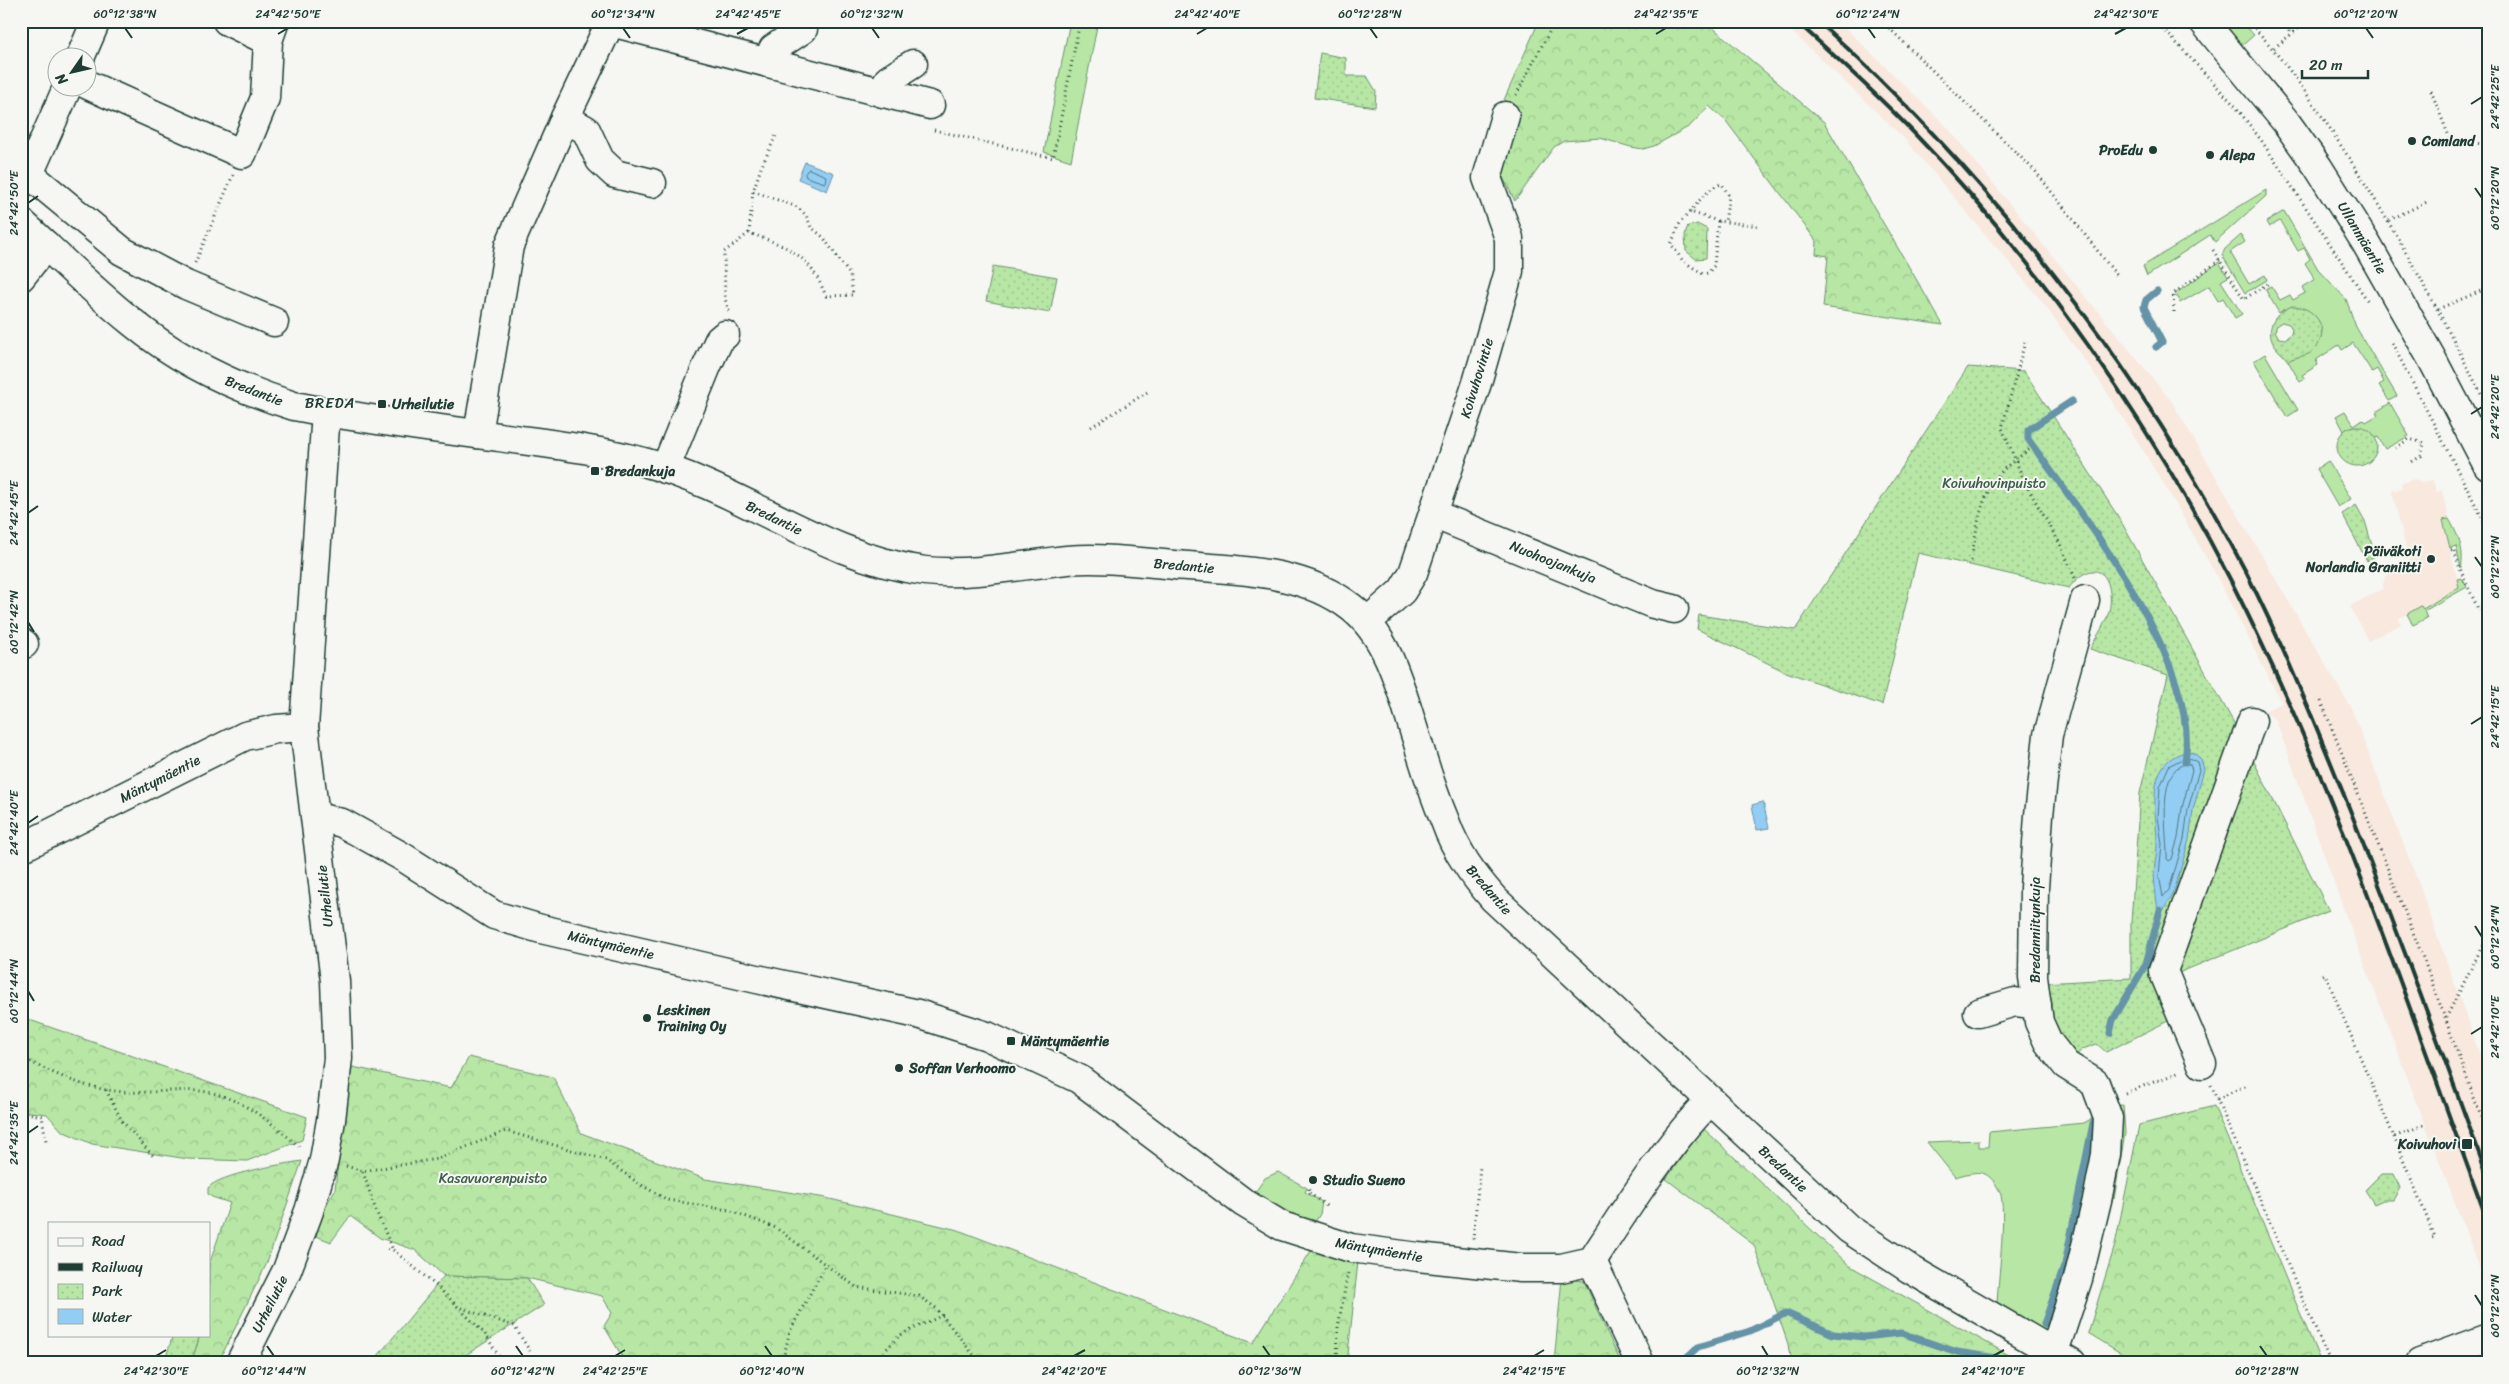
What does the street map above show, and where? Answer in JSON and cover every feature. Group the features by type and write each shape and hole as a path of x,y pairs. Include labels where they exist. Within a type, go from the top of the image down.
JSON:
{"street":[{"path":"84,48 96,21"},
{"path":"98,90 242,154 265,98 271,31 228,21"},
{"path":"478,434 509,246 565,118 625,24 681,31 768,63 815,69 883,93 930,117"},
{"name":"Ullanmäentie","path":"2200,24 2286,122 2318,166 2366,243 2418,334 2488,466"},
{"path":"768,63 773,49 803,29"},
{"path":"883,93 888,80 913,64"},
{"path":"63,98 29,174 122,251 186,285 274,322"},
{"name":"Koivuhovintie","path":"1367,622 1402,591 1413,573 1477,383 1509,271 1509,238 1487,178 1505,116"},
{"path":"565,118 586,130 600,160 615,174 652,183"},
{"path":"21,220 45,187"},
{"name":"Bredantie","path":"21,220 132,323 163,345 222,379 256,394 294,406 567,446 646,462 700,482 825,542 890,565 928,571 968,572 1072,560 1111,560 1260,573 1317,587 1352,608 1367,622 1386,653 1400,685 1445,821 1468,869 1494,899 1530,935 1821,1205 1879,1251 2063,1358"},
{"path":"21,276 46,245"},
{"path":"665,469 727,323"},
{"name":"Urheilutie","path":"240,1363 287,1270 324,1160 338,1058 335,981 317,817 309,775 304,727 326,412"},
{"name":"Nuohoojankuja","path":"1434,514 1653,604 1674,609"},
{"name":"Bredanniitynkuja","path":"2063,1358 2078,1279 2106,1154 2108,1118 2095,1083 2066,1065 2048,1042 2039,1022 2033,968 2034,888 2039,815 2048,735 2085,600"},
{"path":"2202,1064 2163,971 2252,721"},
{"name":"Mäntymäentie","path":"21,848 245,736 276,729 304,727"},
{"name":"Mäntymäentie","path":"317,817 342,823 396,853 494,915 541,929 918,1014 987,1036 1079,1079 1244,1203 1282,1226 1351,1248 1521,1268 1561,1268 1592,1261"},
{"path":"1978,1013 2015,1002 2037,1006"},
{"path":"1640,1363 1592,1261 1632,1200 1697,1113 1710,1101"},
{"path":"2420,1363 2488,1338"}],"path":[{"path":"930,117 1053,158 1080,21"},
{"path":"1505,116 1554,21"},
{"path":"1882,21 2036,172 2118,278"},
{"path":"2156,21 2202,69 2256,133 2374,311"},
{"path":"2287,21 2290,36"},
{"path":"2274,48 2304,24 2304,21"},
{"path":"2431,91 2450,139 2488,145"},
{"path":"727,323 724,252 749,233 753,191 777,133"},
{"path":"186,285 242,154"},
{"path":"1718,221 1714,266 1708,273 1703,274 1684,261 1671,244 1680,223 1708,191 1717,184 1722,184 1729,196 1725,222"},
{"path":"749,233 787,246 799,255 818,278 826,296 853,296 850,276 823,237 811,227 806,215 797,207 753,191"},
{"path":"2389,220 2429,202"},
{"path":"1690,212 1718,221 1760,226"},
{"path":"2214,250 2244,299 2270,283"},
{"path":"2174,312 2173,294 2220,260"},
{"path":"2438,309 2488,288"},
{"path":"2388,336 2488,529"},
{"path":"2025,342 2002,428 2014,461 2060,544 2085,600"},
{"path":"1091,427 1149,391"},
{"path":"2395,448 2409,440 2424,444 2421,456 2410,463"},
{"path":"1971,561 1980,516 1988,490 2006,467 2030,449"},
{"path":"2451,550 2454,549 2458,569 2465,577 2479,611"},
{"path":"2321,701 2446,1018 2488,1136"},
{"path":"2446,1018 2482,947 2488,944"},
{"path":"2323,975 2325,974 2394,1137 2435,1237 2432,1238"},
{"path":"21,1057 72,1082 106,1089 126,1092 212,1093 256,1110 309,1155 363,1171 437,1159 506,1132 606,1160 641,1185 668,1200 729,1210 776,1228 856,1287 920,1296 943,1315 980,1363"},
{"path":"2125,1094 2202,1064 2330,1363"},
{"path":"2217,1099 2247,1085"},
{"path":"106,1089 122,1121 155,1158"},
{"path":"21,1112 42,1116 46,1141"},
{"path":"2394,1137 2426,1124"},
{"path":"1474,1228 1480,1167"},
{"path":"363,1171 391,1250 458,1307 485,1334 503,1363"},
{"path":"1309,1189 1308,1192 1329,1208"},
{"path":"1337,1363 1338,1327 1351,1248"},
{"path":"782,1363 790,1331 825,1266"},
{"path":"458,1307 514,1326 530,1352"},
{"path":"873,1363 900,1335 943,1315"},
{"path":"157,1355 176,1363"}],"shaded area":[{"path":"1781,21 1838,21 1946,126 2172,402 2352,710 2421,890 2488,1078 2488,1290 2344,910 2276,720 2264,711 2282,703 2214,571 2170,494 2102,384 2040,299 1903,137"},
{"name":"Päiväkoti Norlandia Graniitti","path":"2415,479 2421,483 2433,480 2436,492 2442,491 2449,519 2443,521 2459,587 2423,610 2421,606 2398,619 2401,624 2368,641 2350,606 2382,589 2386,575 2410,564 2392,491 2402,488 2401,483"}],"green space":[{"path":"1070,21 1098,21 1071,161 1044,152"},
{"path":"1539,21 1705,21 1824,122 1943,325 1823,307 1828,256 1816,254 1817,242 1726,121 1709,106 1690,126 1654,146 1643,149 1600,138 1564,141 1554,147 1515,201 1499,170 1515,116 1504,100"},
{"path":"2227,21 2241,21 2254,35 2244,44 2235,44 2222,25"},
{"path":"1320,53 1346,58 1346,76 1367,76 1376,91 1375,107 1314,98"},
{"path":"2266,190 2266,196 2215,242 2210,235 2147,276 2143,266"},
{"path":"2284,211 2318,269 2346,299 2356,327 2397,396 2389,401 2379,385 2384,382 2377,369 2372,372 2353,343 2342,350 2339,345 2316,360 2318,365 2302,375 2305,379 2300,382 2288,361 2314,350 2320,340 2322,331 2284,309 2279,313 2265,289 2271,286 2280,300 2290,295 2293,300 2305,293 2302,287 2315,279 2305,263 2310,259 2304,248 2298,251 2280,221 2269,227 2266,222"},
{"path":"1697,224 1707,229 1706,258 1696,259 1686,251 1685,235 1688,226"},
{"path":"2241,235 2245,242 2230,252 2249,284 2265,275 2267,280 2245,293 2222,255 2225,249"},
{"path":"2219,262 2228,277 2221,281 2242,314 2235,318 2223,298 2218,301 2209,286 2180,303 2175,294"},
{"path":"993,266 1057,277 1050,313 986,301"},
{"path":"2292,306 2300,307 2313,314 2318,320 2322,334 2320,341 2312,352 2288,361 2274,345 2270,333 2273,321","holes":["2282,322 2289,324 2292,329 2291,334 2285,339 2279,338 2275,331 2277,325"]},
{"path":"2265,354 2298,410 2287,417 2254,361"},
{"name":"Koivuhovinpuisto","path":"1968,367 2024,371 2119,518 2239,732 2329,911 2171,976 2176,1017 2106,1052 2097,1044 2083,1049 2073,1058 2049,1029 2043,983 2131,978 2131,922 2140,793 2168,675 2090,649 2105,622 2110,606 2108,584 2104,577 2099,572 2086,573 2069,588 1918,553 1882,705 1786,672 1697,629 1699,615 1795,630"},
{"path":"2390,403 2409,436 2385,449 2378,437 2346,429 2344,431 2336,416 2345,411 2354,425 2363,419 2366,422 2378,415 2376,412"},
{"path":"2361,426 2368,429 2374,435 2377,446 2376,454 2368,463 2361,466 2353,466 2346,463 2338,454 2337,442 2340,435 2349,427"},
{"path":"2328,461 2351,499 2338,507 2316,469"},
{"path":"2356,505 2365,521 2375,556 2367,561 2342,514"},
{"path":"2449,519 2460,543 2462,555 2461,568 2456,546 2450,548 2443,520"},
{"path":"2462,578 2467,587 2424,611 2427,618 2413,625 2407,614 2421,606 2423,609 2459,587 2457,579"},
{"path":"21,1017 307,1117 302,1140 247,1161 188,1159 92,1144 62,1131 47,1114 21,1111"},
{"name":"Kasavuorenpuisto","path":"469,1057 553,1077 581,1133 705,1179 826,1198 958,1230 1253,1343 1314,1246 1358,1262 1347,1363 626,1363 604,1326 612,1313 602,1296 527,1278 444,1276 415,1250 380,1238 350,1216 331,1242 309,1233 335,1190 348,1066 451,1088"},
{"path":"2123,1105 2125,1133 2114,1199 2106,1193 2114,1106"},
{"path":"2214,1106 2321,1363 2142,1363 2124,1355 2088,1333 2115,1245 2139,1125"},
{"path":"2096,1116 2091,1169 2080,1224 2048,1328 2043,1331 1997,1306 2003,1220 2001,1195 1997,1186 1985,1174 1978,1172 1955,1177 1927,1142 1979,1140 1979,1147 1988,1147 1989,1132 2084,1123"},
{"path":"1703,1128 1850,1266 2023,1363 1791,1363 1788,1344 1754,1245 1666,1179"},
{"path":"302,1161 266,1265 218,1363 191,1363 200,1336 210,1336 210,1262 230,1203 212,1197 208,1194 208,1188 225,1178 267,1167"},
{"path":"1278,1172 1307,1188 1305,1192 1322,1202 1320,1214 1314,1224 1288,1218 1254,1194 1265,1178"},
{"path":"2381,1174 2394,1174 2400,1188 2393,1200 2383,1200 2374,1204 2365,1190"},
{"path":"444,1276 527,1278 544,1305 461,1358 463,1363 372,1363"},
{"path":"1562,1278 1584,1281 1621,1363 1554,1363"},
{"path":"173,1336 200,1336 191,1363 164,1363"}],"water":[{"path":"805,162 834,173 827,191 798,179"},
{"path":"2186,752 2194,753 2201,759 2204,769 2193,810 2189,840 2174,892 2159,918 2154,875 2157,845 2155,790 2163,766 2172,758"},
{"path":"1763,802 1769,828 1757,830 1752,805"}],"waterway":[{"path":"2156,347 2162,342 2144,307 2146,300 2157,291"},
{"path":"2072,401 2028,430 2028,439 2107,550 2134,593 2157,637 2175,680 2185,723 2185,762"},
{"path":"2110,1033 2113,1020 2146,964 2160,910"},
{"path":"2044,1324 2065,1264 2093,1123"},
{"path":"1680,1363 1698,1347 1750,1331 1786,1313 1833,1334 1864,1337 1901,1333 1957,1352 2029,1363"}],"railway":[{"path":"1796,21 1900,118 1960,182 2004,234 2088,345 2128,403 2165,462 2231,581 2269,658 2304,737 2337,816 2399,978 2488,1222"},
{"path":"1818,21 1882,81 1943,144 2001,210 2109,348 2158,421 2204,495 2261,602 2315,723 2387,905 2488,1178"}],"place":[{"name":"Comland","path":"2412,141"},
{"name":"ProEdu","path":"2153,150"},
{"name":"Alepa","path":"2210,155"},
{"name":"Urheilutie","path":"382,404"},
{"name":"Bredankuja","path":"595,471"},
{"name":"Päiväkoti Norlandia Graniitti","path":"2431,559"},
{"name":"Leskinen Training Oy","path":"647,1018"},
{"name":"Mäntymäentie","path":"1011,1041"},
{"name":"Soffan Verhoomo","path":"899,1068"},
{"name":"Koivuhovi","path":"2467,1144"},
{"name":"Studio Sueno","path":"1313,1180"}],"district":[{"name":"BREDA","path":"330,403"}]}
